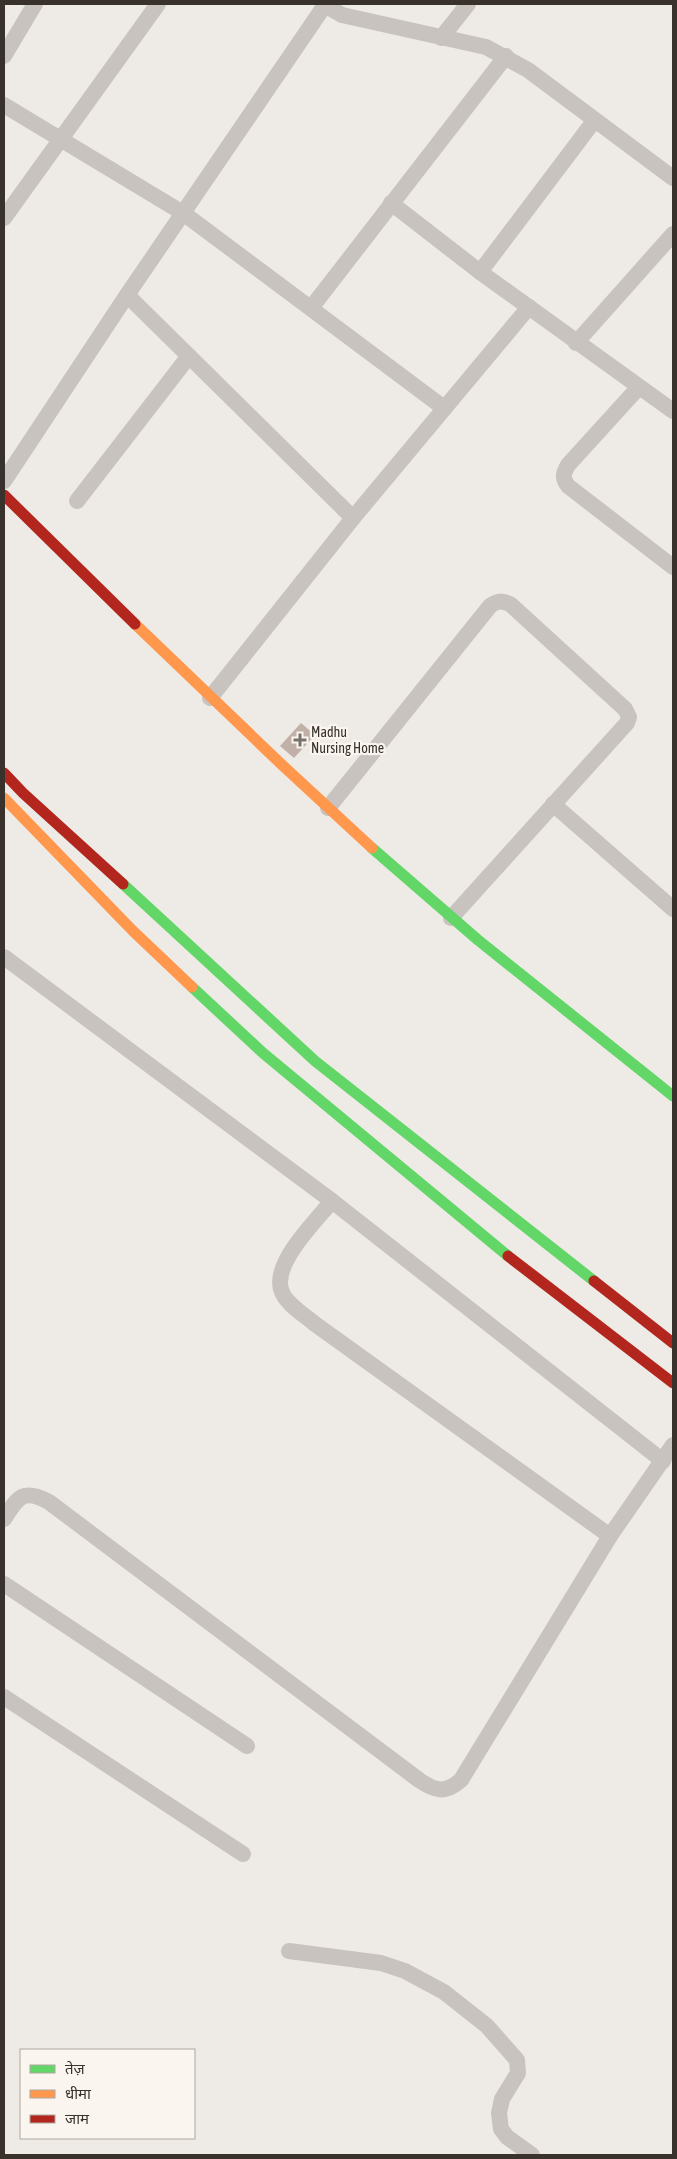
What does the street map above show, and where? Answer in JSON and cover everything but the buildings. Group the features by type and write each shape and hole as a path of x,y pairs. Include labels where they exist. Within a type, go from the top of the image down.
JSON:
{"main road":[{"path":"4,495 210,698 328,808 452,918 673,1096"},
{"path":"4,772 23,793 315,1061 673,1343"},
{"path":"4,798 133,931 263,1053 484,1238 673,1383"}],"street":[{"path":"4,56 35,4"},
{"path":"4,218 158,4"},
{"path":"441,38 468,4"},
{"path":"4,481 127,295 324,5 342,15 486,47 506,56 528,70 673,178"},
{"path":"311,308 506,56"},
{"path":"4,105 183,214 444,408"},
{"path":"480,272 594,121"},
{"path":"391,203 480,272 673,411"},
{"path":"576,342 673,234"},
{"path":"127,295 353,518"},
{"path":"210,698 353,518 529,307"},
{"path":"77,501 189,356"},
{"path":"639,387 568,465 563,473 564,481 673,567"},
{"path":"328,808 490,606 496,601 510,604 625,708 629,717 627,723 452,918"},
{"path":"554,804 673,909"},
{"path":"4,957 332,1202 663,1461"},
{"path":"332,1202 287,1257 280,1274 282,1292 295,1308 610,1536"},
{"path":"4,1520 17,1500 25,1494 35,1494 49,1502 419,1780 430,1788 439,1790 451,1788 461,1780 610,1536 673,1445"},
{"path":"4,1584 247,1746"},
{"path":"4,1698 243,1854"},
{"path":"289,1951 381,1963 405,1971 444,1992 487,2026 517,2060 518,2073 502,2099 499,2113 500,2129 507,2137 532,2155"}],"traffic: fast":[{"path":"372,848 478,940 673,1096"},
{"path":"123,884 315,1061 594,1281"},
{"path":"192,987 263,1053 508,1256"}],"traffic: slow":[{"path":"135,624 372,848"},
{"path":"4,798 133,931 192,987"}],"traffic: jam":[{"path":"4,495 135,624"},
{"path":"4,773 23,793 123,884"},
{"path":"508,1256 673,1383"},
{"path":"594,1281 673,1343"}],"place":[{"name":"Madhu Nursing Home","path":"300,740"}]}
